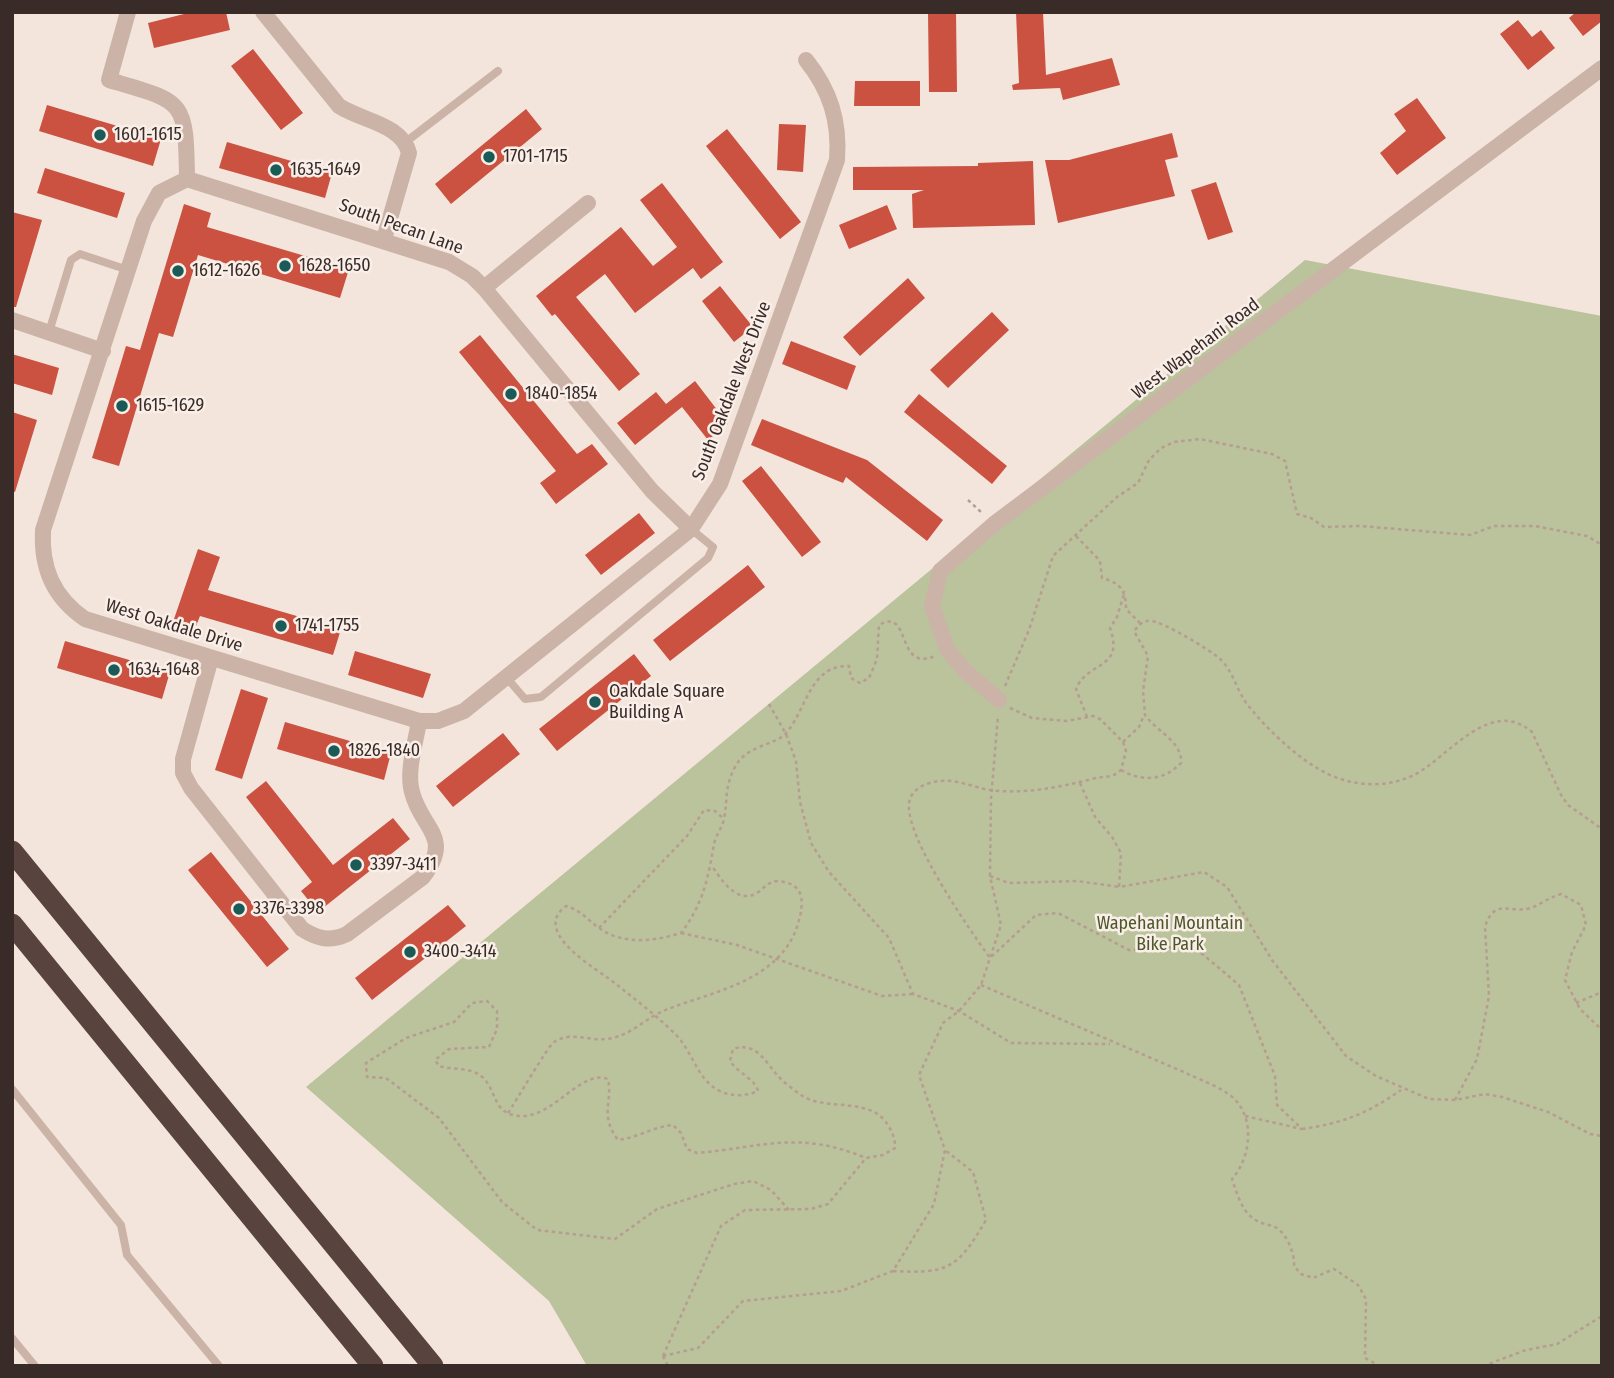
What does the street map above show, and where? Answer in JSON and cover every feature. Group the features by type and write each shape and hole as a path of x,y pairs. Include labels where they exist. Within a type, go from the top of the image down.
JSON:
{"highway":[{"path":"12,851 433,1366"},
{"path":"12,924 373,1366"}],"street":[{"path":"12,320 103,351 152,201 165,188 187,178 187,128 183,114 173,101 108,80 128,12"},
{"path":"263,12 339,106 354,116 399,134 407,141 410,153 384,239"},
{"name":"South Oakdale West Drive","path":"488,692 691,529 720,484 837,160 839,138 835,113 827,91 806,60"},
{"name":"West Wapehani Road","path":"999,700 965,671 947,649 932,606 940,571 994,524 1602,68"},
{"name":"South Pecan Lane","path":"187,178 384,239 449,262 472,276 652,491 691,529"},
{"path":"484,289 588,204"},
{"name":"West Oakdale Drive","path":"103,351 43,530 42,552 46,569 66,606 85,619 419,721 453,717 488,692"},
{"path":"211,657 186,744 183,773 191,788 302,929 312,936 336,939 347,934 423,877 432,866 437,839 412,792 419,721"}],"lane":[{"path":"407,141 431,126 498,71"},
{"path":"50,332 71,260 80,254 128,270"},
{"path":"506,677 525,699 541,697 708,558 713,547 691,529"},
{"path":"12,1089 121,1225 127,1255 219,1366"},
{"path":"12,1339 35,1366"}],"path":[{"path":"893,1271 934,1204 945,1150 919,1075 943,1023 960,1011 981,985 1001,925 989,876 999,700 1029,629 1053,556 1117,497 1138,484 1149,460 1161,448 1174,442 1200,439 1272,454 1285,461 1297,514 1324,527 1360,526 1470,536 1494,526 1535,526 1587,536 1602,545"},
{"path":"968,500 994,524"},
{"path":"1076,536 1100,561 1102,578 1119,584 1125,591 1126,609 1140,623"},
{"path":"1087,719 1082,699 1076,690 1081,678 1107,663 1113,652 1114,639 1110,628 1118,618 1125,591"},
{"path":"1123,742 1139,727 1145,715 1143,691 1148,656 1135,631 1140,623 1149,620 1164,624 1217,656 1231,673 1233,683 1246,702 1264,724 1319,770 1353,783 1399,780 1437,760 1478,728 1501,722 1523,724 1532,732 1568,805 1602,830"},
{"path":"681,933 705,892 715,841 724,819 724,799 736,764 751,750 786,734 808,692 831,669 849,666 851,678 860,683 869,678 877,659 879,625 884,622 893,621 898,625 912,655 919,659 931,659 947,649"},
{"path":"990,958 945,892 919,839 908,807 911,795 919,788 937,781 953,781 992,790 1047,791 1097,778 1105,779 1121,770 1126,751 1123,742 1100,719 1093,716 1067,721 1031,718 1019,715 999,700"},
{"path":"769,704 786,734 796,761 800,802 811,843 843,890 889,938 914,994"},
{"path":"1121,770 1133,777 1154,778 1165,776 1181,763 1182,754 1177,746 1145,715"},
{"path":"1080,783 1095,817 1121,853 1119,887"},
{"path":"599,928 687,836 704,810 715,811 724,819"},
{"path":"508,1113 527,1086 545,1052 556,1041 580,1036 606,1039 644,1024 653,1016 768,969 788,949 803,906 799,891 793,884 776,881 753,895 739,894 723,883 712,866"},
{"path":"989,876 1009,883 1077,881 1119,887 1204,872 1227,887 1272,960 1346,1056 1402,1089 1430,1099 1455,1100 1485,1094 1502,1097 1548,1112 1590,1135 1602,1136"},
{"path":"1455,1100 1477,1059 1489,996 1485,927 1491,914 1506,907 1533,907 1561,894 1581,905 1586,925 1572,952 1565,980 1576,1003 1602,1030"},
{"path":"789,1210 771,1191 753,1181 734,1184 657,1209 615,1239 537,1230 502,1202 439,1118 386,1078 367,1077 366,1063 407,1038 454,1022 472,1003 487,1001 497,1011 497,1029 489,1047 449,1049 435,1060 439,1066 471,1071 482,1077 492,1096 508,1113 522,1116 535,1113 564,1099 585,1080 600,1075 608,1079 607,1115 610,1130 618,1140 637,1138 665,1125 673,1125 681,1133 687,1149 697,1153 799,1141 834,1145 866,1158 883,1155 895,1148 896,1139 880,1116 836,1102 822,1104 810,1101 778,1077 763,1056 740,1046 733,1049 730,1061 736,1071 755,1084 758,1091 744,1096 720,1091 699,1072 678,1037 613,981 586,965 564,944 557,920 559,911 566,906 579,910 599,928 619,938 639,941 681,933 737,945 882,996 914,994 960,1011 1011,1043 1113,1044"},
{"path":"990,958 1036,915 1058,913 1129,950 1193,946 1240,985 1275,1076 1277,1105 1302,1129"},
{"path":"981,985 1216,1087 1237,1102 1245,1116 1246,1160 1232,1179 1242,1205 1253,1219 1276,1228 1285,1236 1295,1258 1294,1266 1301,1274 1313,1278 1334,1269 1358,1284 1366,1299 1365,1358 1380,1366"},
{"path":"1576,1003 1602,992"},
{"path":"1245,1116 1302,1129 1342,1123 1375,1108 1402,1089"},
{"path":"663,1356 698,1348 743,1301 841,1291 893,1271 932,1273 964,1257 986,1220 973,1172 945,1150"},
{"path":"663,1356 721,1226 744,1210 811,1209 828,1204 866,1158"},
{"path":"1513,1355 1483,1366 1557,1344 1602,1316"},
{"path":"663,1356 668,1366"}],"green space":[{"name":"Wapehani Mountain Bike Park","path":"1305,260 1602,316 1602,1366 587,1366 549,1301 306,1087"}],"building":[{"path":"192,12 226,12 230,30 154,48 148,23"},
{"path":"928,12 956,12 957,92 929,92"},
{"path":"1016,12 1043,12 1046,75 1112,58 1120,85 1063,100 1060,88 1013,90 1012,85 1019,83"},
{"path":"1576,12 1602,12 1602,21 1583,36 1569,18"},
{"path":"1518,20 1532,37 1541,30 1555,48 1528,70 1500,34"},
{"path":"253,49 303,113 281,130 231,66"},
{"path":"855,81 920,81 920,106 854,106"},
{"path":"1417,98 1446,138 1397,175 1380,153 1406,131 1394,114"},
{"name":"1601-1615","path":"47,105 161,139 153,166 39,131"},
{"name":"1701-1715","path":"526,109 542,129 451,204 435,184"},
{"path":"779,124 806,125 803,172 777,170"},
{"path":"727,129 801,222 780,239 706,146"},
{"path":"1172,133 1178,157 1165,160 1175,196 1058,223 1045,160 1069,160"},
{"name":"1635-1649","path":"227,142 332,173 325,198 219,168"},
{"path":"1033,161 1035,225 913,228 912,194 924,190 853,190 853,167 978,166 978,163"},
{"path":"45,168 125,193 117,218 37,193"},
{"path":"1216,182 1233,232 1208,240 1191,190"},
{"path":"662,183 723,262 701,279 693,268 635,313 605,274 576,297 640,374 619,391 555,314 552,316 536,296 621,227 653,266 677,247 640,200"},
{"path":"184,204 211,213 207,227 349,269 340,298 198,255 173,337 159,333 119,466 92,458 126,346 140,350"},
{"path":"887,205 897,229 849,249 839,225"},
{"path":"12,212 42,220 16,307 12,307"},
{"path":"908,278 925,298 860,356 843,337"},
{"path":"720,286 753,327 734,342 702,301"},
{"path":"992,312 1009,330 948,388 930,370"},
{"path":"480,335 577,454 592,444 608,464 556,504 540,483 556,471 459,352"},
{"path":"791,341 856,366 847,390 782,364"},
{"path":"12,354 59,368 52,395 12,383"},
{"path":"695,381 728,424 708,440 682,407 635,445 617,423 656,392 666,404"},
{"path":"919,394 1007,466 992,484 904,412"},
{"path":"12,412 37,420 15,492 12,491"},
{"path":"762,419 867,460 943,520 927,541 846,477 843,483 751,445"},
{"path":"761,466 821,542 802,557 742,481"},
{"path":"639,513 655,533 601,575 585,555"},
{"path":"198,549 220,557 208,590 341,629 333,655 200,616 196,626 174,619"},
{"path":"748,565 765,587 670,661 653,640"},
{"name":"1634-1648","path":"65,641 170,672 162,699 57,668"},
{"path":"355,651 431,674 423,698 348,675"},
{"name":"Oakdale Square Building A","path":"634,654 651,676 557,751 539,729"},
{"path":"241,689 268,698 242,779 215,770"},
{"name":"1826-1840","path":"285,722 391,753 384,780 277,749"},
{"path":"503,733 520,754 453,807 436,786"},
{"path":"266,781 333,865 393,818 410,839 318,912 301,891 312,882 246,797"},
{"name":"3376-3398","path":"211,852 289,949 267,967 188,870"},
{"name":"3400-3414","path":"448,905 466,926 372,1000 355,978"}],"place":[{"name":"1601-1615","path":"100,135"},
{"name":"1701-1715","path":"489,157"},
{"name":"1635-1649","path":"276,170"},
{"name":"1628-1650","path":"285,266"},
{"name":"1612-1626","path":"178,271"},
{"name":"1840-1854","path":"511,394"},
{"name":"1615-1629","path":"122,406"},
{"name":"1741-1755","path":"281,626"},
{"name":"1634-1648","path":"114,670"},
{"name":"Oakdale Square Building A","path":"595,702"},
{"name":"1826-1840","path":"334,751"},
{"name":"3397-3411","path":"356,865"},
{"name":"3376-3398","path":"239,909"},
{"name":"3400-3414","path":"410,952"}]}
